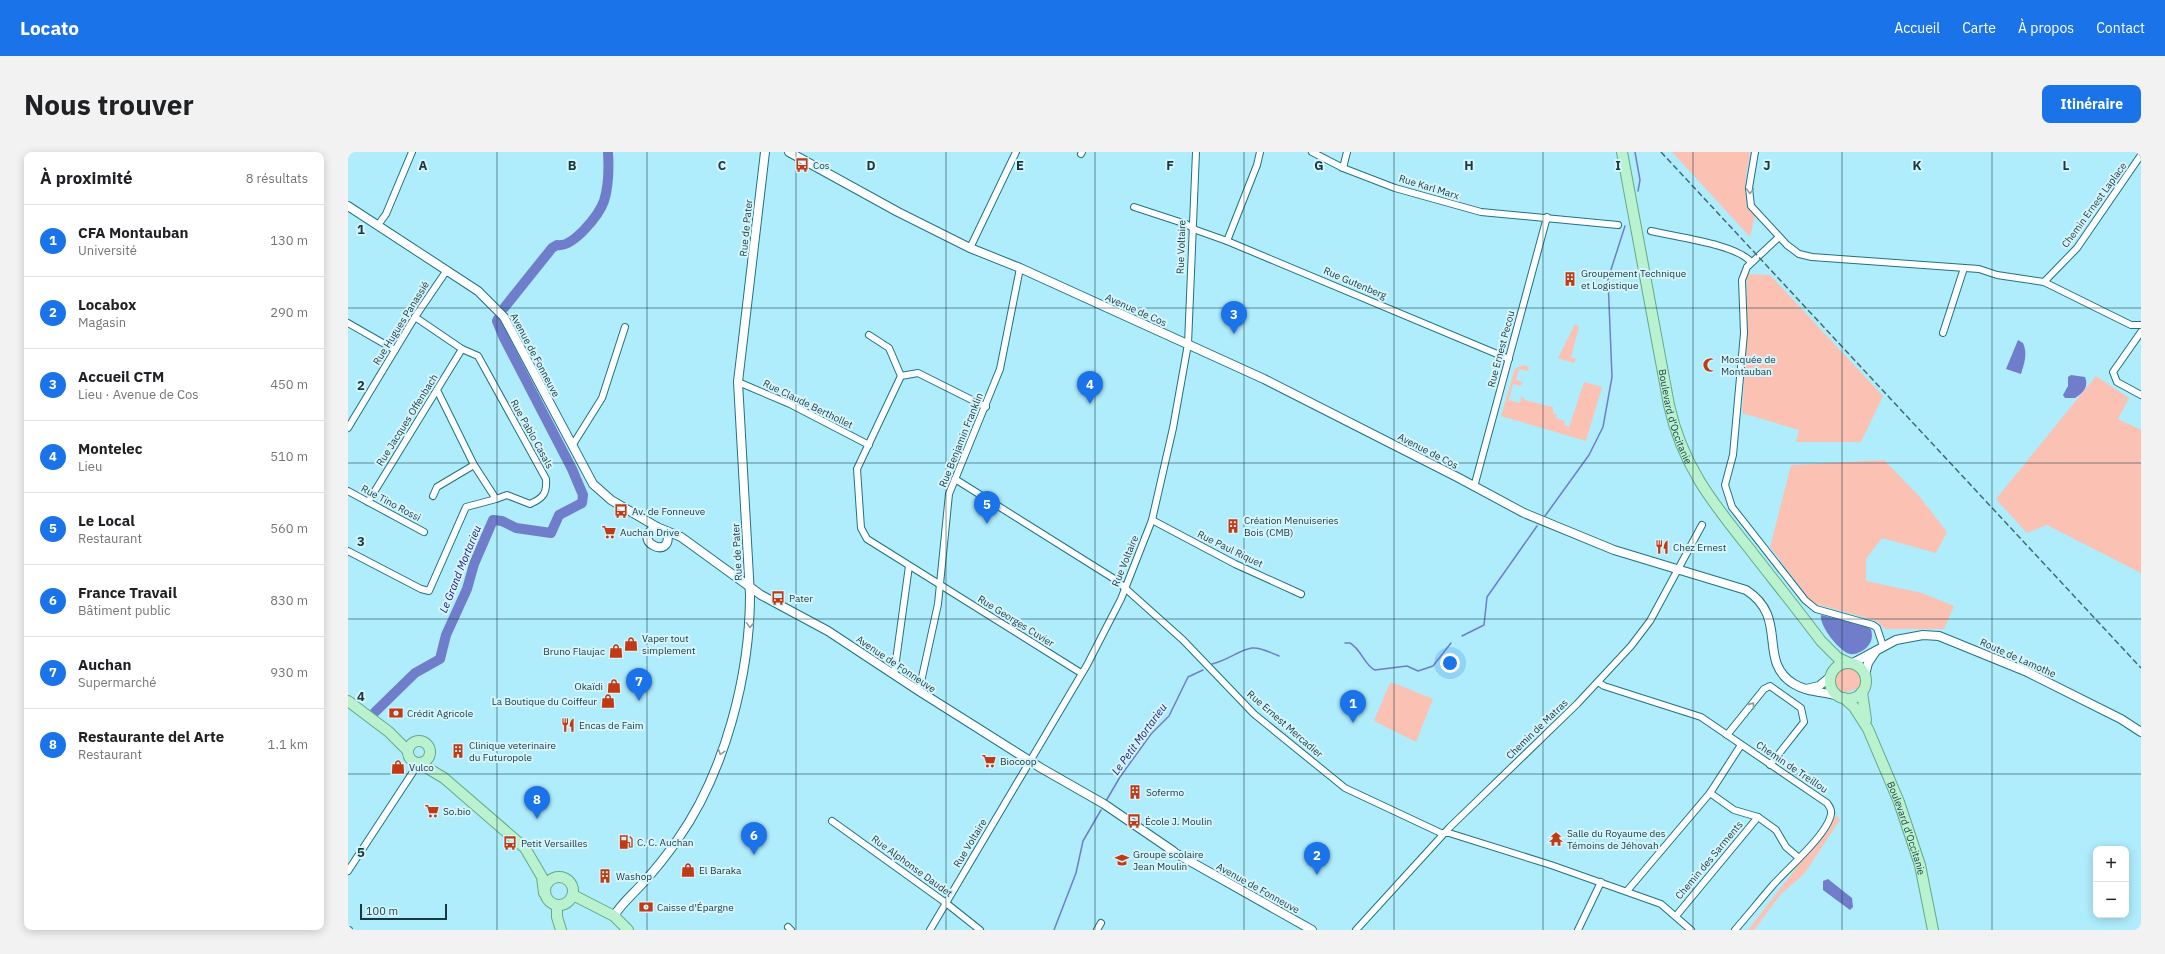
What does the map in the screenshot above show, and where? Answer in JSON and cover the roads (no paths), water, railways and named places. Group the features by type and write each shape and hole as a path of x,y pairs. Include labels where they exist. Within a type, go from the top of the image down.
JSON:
{"main road":[{"name":"Boulevard d'Occitanie","path":"1622,152 1668,398 1680,443 1691,468 1708,496 1821,641 1838,658 1850,663"},
{"name":"Boulevard d'Occitanie","path":"1821,641 1830,664 1830,675"},
{"path":"1850,663 1860,668 1865,675 1866,684 1862,692 1852,698 1841,697 1831,688 1830,675 1836,667 1850,663"},
{"name":"Boulevard d'Occitanie","path":"1862,692 1868,729"},
{"name":"Boulevard d'Occitanie","path":"1841,697 1854,707 1868,729 1909,830 1920,865 1933,930"},
{"path":"348,701 410,748"},
{"path":"444,778 429,757 430,751 426,744 418,741 410,748 409,757 444,778 517,841 532,858 557,877"},
{"path":"416,762 429,757"},
{"path":"532,858 542,877 544,894 548,902 557,906 565,904 572,895 573,888 569,881 563,877 557,877 546,884 544,894"},
{"path":"572,895 614,916 628,930"},
{"path":"557,906 557,917 561,930"}],"street":[{"path":"378,225 386,214 412,152"},
{"name":"Rue de Pater","path":"614,916 654,871 686,828 718,761 735,710 745,664 750,629 749,586 738,382 765,152"},
{"name":"Avenue de Cos","path":"789,152 898,212 970,248 1020,268 1264,379 1553,527 1614,550 1677,570"},
{"path":"970,248 1016,152"},
{"name":"Rue Voltaire","path":"930,930 1081,673 1126,587 1152,520 1173,428 1188,344 1196,152"},
{"path":"1227,240 1257,165 1260,152"},
{"name":"Rue Karl Marx","path":"1312,152 1343,168 1395,188 1481,212 1618,224"},
{"path":"1343,168 1347,152"},
{"path":"1755,152 1749,188 1750,202 1755,211 1778,238 1794,251 1812,257 1964,268 2044,282 2131,325 2141,325"},
{"name":"Chemin Ernest Laplace","path":"2044,282 2077,248 2141,155"},
{"name":"Avenue de Fonneuve","path":"348,206 478,291 504,317 587,476 601,493 657,527 663,528 667,532 687,541 749,586 828,631 919,691 1096,801 1154,842 1173,851 1312,930"},
{"name":"Rue Gutenberg","path":"1134,207 1186,224 1192,228 1227,240 1509,358"},
{"name":"Rue Ernest Pecou","path":"1474,487 1547,217"},
{"path":"1651,231 1734,250 1746,257 1751,262"},
{"path":"1778,238 1751,262 1742,280 1743,341 1733,455 1725,485 1732,507 1805,600 1816,609 1872,624 1876,628 1881,647 1870,659 1865,675"},
{"name":"Rue Benjamin Franklin","path":"919,691 940,586 949,494 986,407 1000,369 1020,268"},
{"path":"1944,333 1964,268"},
{"name":"Rue Hugues Panassié","path":"348,428 415,317 447,270"},
{"name":"Rue Pablo Casals","path":"415,317 462,349 478,356 546,479 547,491 542,498 530,504 506,495 496,499"},
{"path":"349,325 395,350"},
{"path":"572,446 602,398 625,327"},
{"path":"2141,332 2113,372 2117,382 2141,396"},
{"path":"869,335 889,348 901,376 918,373 986,407"},
{"name":"Rue Jacques Offenbach","path":"368,502 462,349"},
{"name":"Rue Georges Cuvier","path":"901,376 857,469 861,528 867,539 1081,673"},
{"name":"Rue Claude Berthollet","path":"738,382 790,404 869,445"},
{"path":"348,551 421,589 429,591 466,507 496,499 474,465 437,390"},
{"path":"433,496 438,487 474,465"},
{"name":"Rue Ernest Mercadier","path":"955,479 1126,587 1183,640 1254,714 1345,788 1441,833 1446,833 1601,882 1661,904 1691,930"},
{"name":"Rue Tino Rossi","path":"348,491 424,532"},
{"name":"Avenue de Fonneuve","path":"634,512 644,524 649,542 653,547 660,548 678,539 687,541"},
{"name":"Rue Paul Riquet","path":"1152,520 1235,564 1301,594"},
{"name":"Chemin de Matras","path":"1358,929 1446,833 1598,682 1644,632 1702,526"},
{"path":"648,535 652,529 657,527"},
{"path":"666,544 669,538 667,532"},
{"path":"894,675 909,566"},
{"path":"1677,570 1746,590 1756,596 1766,608 1772,627 1773,650 1779,669 1788,680 1812,693 1841,697"},
{"name":"Route de Lamothe","path":"1850,663 1881,647 1911,636 1932,635 1943,638 2037,677 2141,732"},
{"path":"1806,689 1819,686 1830,675"},
{"name":"Chemin de Treillou","path":"1598,682 1604,686 1701,717 1827,803 1830,808 1831,814 1828,823 1799,858 1773,884 1735,930"},
{"path":"1727,736 1764,690 1770,686 1777,690 1801,708 1804,722 1770,765"},
{"path":"1627,891 1710,793 1741,745"},
{"path":"348,871 413,772 416,762"},
{"path":"1710,793 1734,810 1758,817 1776,830 1786,847 1799,858"},
{"name":"Chemin des Sarments","path":"1676,916 1758,817"},
{"name":"Rue Alphonse Daudet","path":"832,820 946,903 980,930"},
{"path":"1578,930 1601,882"},
{"path":"1097,930 1101,923"}],"water":[{"path":"2018,340 2023,343 2025,351 2025,359 2021,374 2006,369"},
{"path":"2071,375 2085,377 2086,387 2083,392 2075,398 2065,398 2063,395 2068,386 2068,377"},
{"path":"1821,615 1864,625 1871,629 1871,642 1865,649 1856,654 1846,652 1841,649 1831,638 1823,625"},
{"path":"1828,879 1852,898 1853,907 1850,910 1823,890 1823,881"}],"waterway":[{"name":"Le Grand Mortarieu","path":"504,308 552,248 557,245 563,245 578,236 597,214 604,201 607,189 608,152"},
{"name":"Le Petit Mortarieu","path":"1635,152 1640,180 1638,191"},
{"name":"Le Petit Mortarieu","path":"1545,516 1589,455 1603,427 1612,377 1608,279 1625,226"},
{"name":"Le Grand Mortarieu","path":"375,712 415,673 440,659 446,635 467,589 474,564 493,520 502,521 516,528 551,533 559,515 582,503 583,495 572,469 504,338 497,321 498,319"},
{"name":"Le Petit Mortarieu","path":"1462,636 1484,625 1487,597 1537,526"},
{"name":"Le Petit Mortarieu","path":"1345,643 1350,643 1354,646 1368,665 1375,670 1407,666 1418,671 1433,666 1451,643"},
{"name":"Le Petit Mortarieu","path":"1212,664 1243,650 1252,648 1262,649 1279,656"},
{"name":"Le Petit Mortarieu","path":"1106,801 1120,777 1151,734 1169,716 1188,677 1203,670"},
{"name":"Le Petit Mortarieu","path":"1054,930 1076,873 1083,841 1101,810"}],"railway":[{"path":"1661,152 2141,668"}],"place":[{"name":"Cos","path":"802,165"},
{"name":"Groupement Technique et Logistique","path":"1570,279"},
{"name":"Accueil CTM","path":"1234,334"},
{"name":"Mosquée de Montauban","path":"1710,365"},
{"name":"Montelec","path":"1090,404"},
{"name":"Av. de Fonneuve","path":"621,511"},
{"name":"Le Local","path":"987,524"},
{"name":"Création Menuiseries Bois (CMB)","path":"1233,526"},
{"name":"Auchan Drive","path":"609,532"},
{"name":"Chez Ernest","path":"1662,547"},
{"name":"Pater","path":"778,598"},
{"name":"Vaper tout simplement","path":"631,644"},
{"name":"Bruno Flaujac","path":"616,651"},
{"name":"Okaïdi","path":"614,686"},
{"name":"La Boutique du Coiffeur","path":"608,701"},
{"name":"Auchan","path":"639,701"},
{"name":"Crédit Agricole","path":"396,713"},
{"name":"CFA Montauban","path":"1353,723"},
{"name":"Encas de Faim","path":"568,725"},
{"name":"Clinique veterinaire du Futuropole","path":"458,751"},
{"name":"Biocoop","path":"989,761"},
{"name":"Vulco","path":"398,767"},
{"name":"Sofermo","path":"1135,792"},
{"name":"So.bio","path":"432,811"},
{"name":"Restaurante del Arte","path":"537,819"},
{"name":"École J. Moulin","path":"1134,821"},
{"name":"Salle du Royaume des Témoins de Jéhovah","path":"1556,839"},
{"name":"C. C. Auchan","path":"626,842"},
{"name":"Petit Versailles","path":"510,843"},
{"name":"France Travail","path":"754,855"},
{"name":"Groupe scolaire Jean Moulin","path":"1122,860"},
{"name":"El Baraka","path":"688,870"},
{"name":"Locabox","path":"1317,875"},
{"name":"Washop","path":"605,876"},
{"name":"Caisse d'Épargne","path":"646,907"}]}
